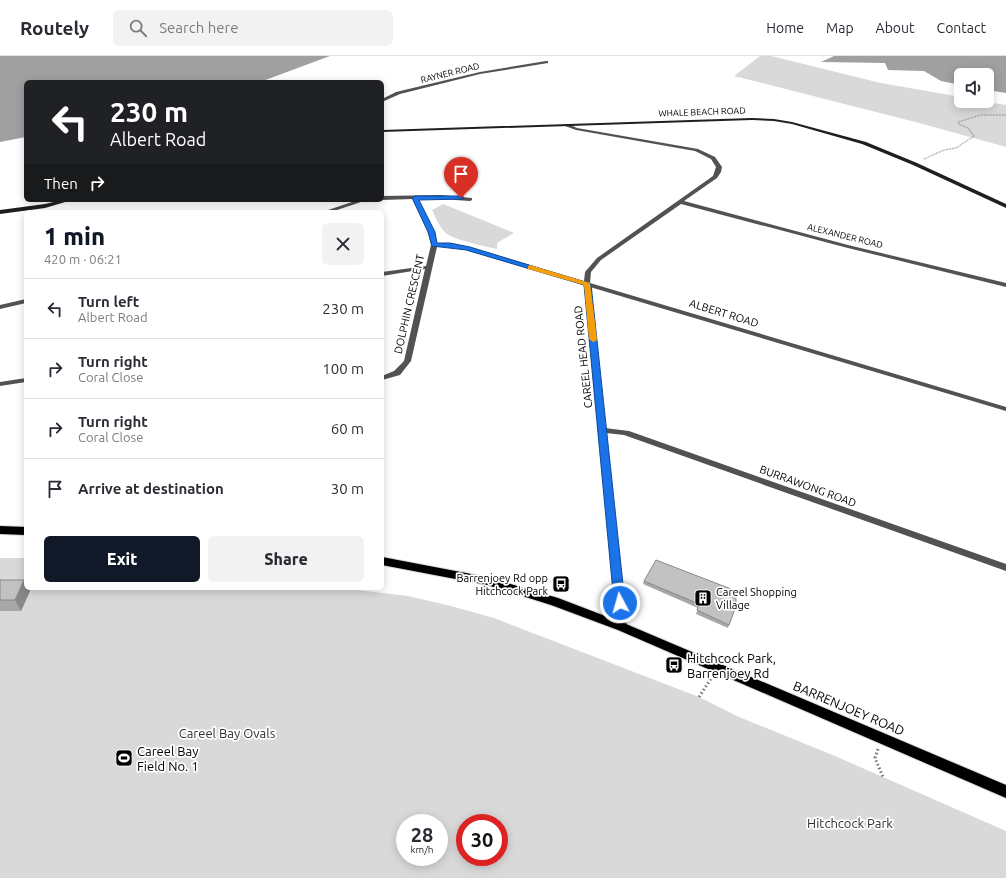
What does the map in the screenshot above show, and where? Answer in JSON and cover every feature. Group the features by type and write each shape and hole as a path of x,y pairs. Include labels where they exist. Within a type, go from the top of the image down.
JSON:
{"main road":[{"name":"WHALE BEACH ROAD","path":"384,131 752,119 774,120 792,123 864,143 915,164 1006,206"},
{"path":"0,212 45,206 61,202"},
{"path":"0,530 24,531"},
{"name":"BARRENJOEY ROAD","path":"384,561 487,580 554,601 622,626 1006,792"}],"street":[{"name":"RAYNER ROAD","path":"384,100 398,93 480,73 546,62"},
{"name":"CAREEL HEAD ROAD","path":"567,125 576,129 704,152 713,158 719,167 715,177 599,259 588,272 587,284 622,626"},
{"path":"384,198 441,197 470,199"},
{"path":"415,198 432,232 434,245"},
{"path":"332,210 358,202"},
{"name":"ALEXANDER ROAD","path":"680,202 846,246 1006,285"},
{"name":"DOLPHIN CRESCENT","path":"384,377 397,373 407,361 434,245"},
{"name":"ALBERT ROAD","path":"434,245 450,245 467,248 1006,409"},
{"path":"384,274 429,267"},
{"path":"0,308 24,302"},
{"path":"0,384 24,380"},
{"name":"BURRAWONG ROAD","path":"602,430 617,430 626,433 1006,568"}],"path":[{"path":"915,164 944,150 956,148 974,136 968,128 959,124 958,122 974,116 995,113 1006,116"},
{"path":"699,697 718,668"},
{"path":"882,739 875,758 883,777"}],"green space":[{"path":"760,56 771,56 881,83 954,96 954,108 994,108 994,103 1006,105 1006,147 923,124 734,76"},
{"path":"443,204 514,233 497,243 497,249 452,237 442,229 432,210"},
{"name":"Careel Bay Ovals","path":"0,558 24,558 24,590 357,590 408,596 451,606 494,618 699,697 739,717 835,756 1006,831 1006,878 0,878"}],"shaded area":[{"path":"0,56 330,56 265,80 24,80 24,137 0,142"},
{"path":"834,56 1006,56 1006,93 994,91 994,68 954,68 954,84 941,81 924,71 888,70 885,63 821,62"}],"building":[{"name":"Careel Shopping Village","path":"656,560 731,589 736,599 736,606 729,625 697,610 699,604 644,581"},
{"path":"0,580 24,580 15,600 0,600"}],"slow traffic":[{"path":"530,267 587,284 593,339"}],"place":[{"name":"Barrenjoey Rd opp Hitchcock Park","path":"561,584"},
{"name":"Careel Shopping Village","path":"703,598"},
{"name":"Hitchcock Park, Barrenjoey Rd","path":"674,665"},
{"name":"Careel Bay Field No. 1","path":"124,758"}],"route":[{"path":"461,198 415,198 415,201 432,232 434,245 450,245 467,248 587,284 620,603"}],"park label":[{"name":"Hitchcock Park","path":"850,823"}]}
